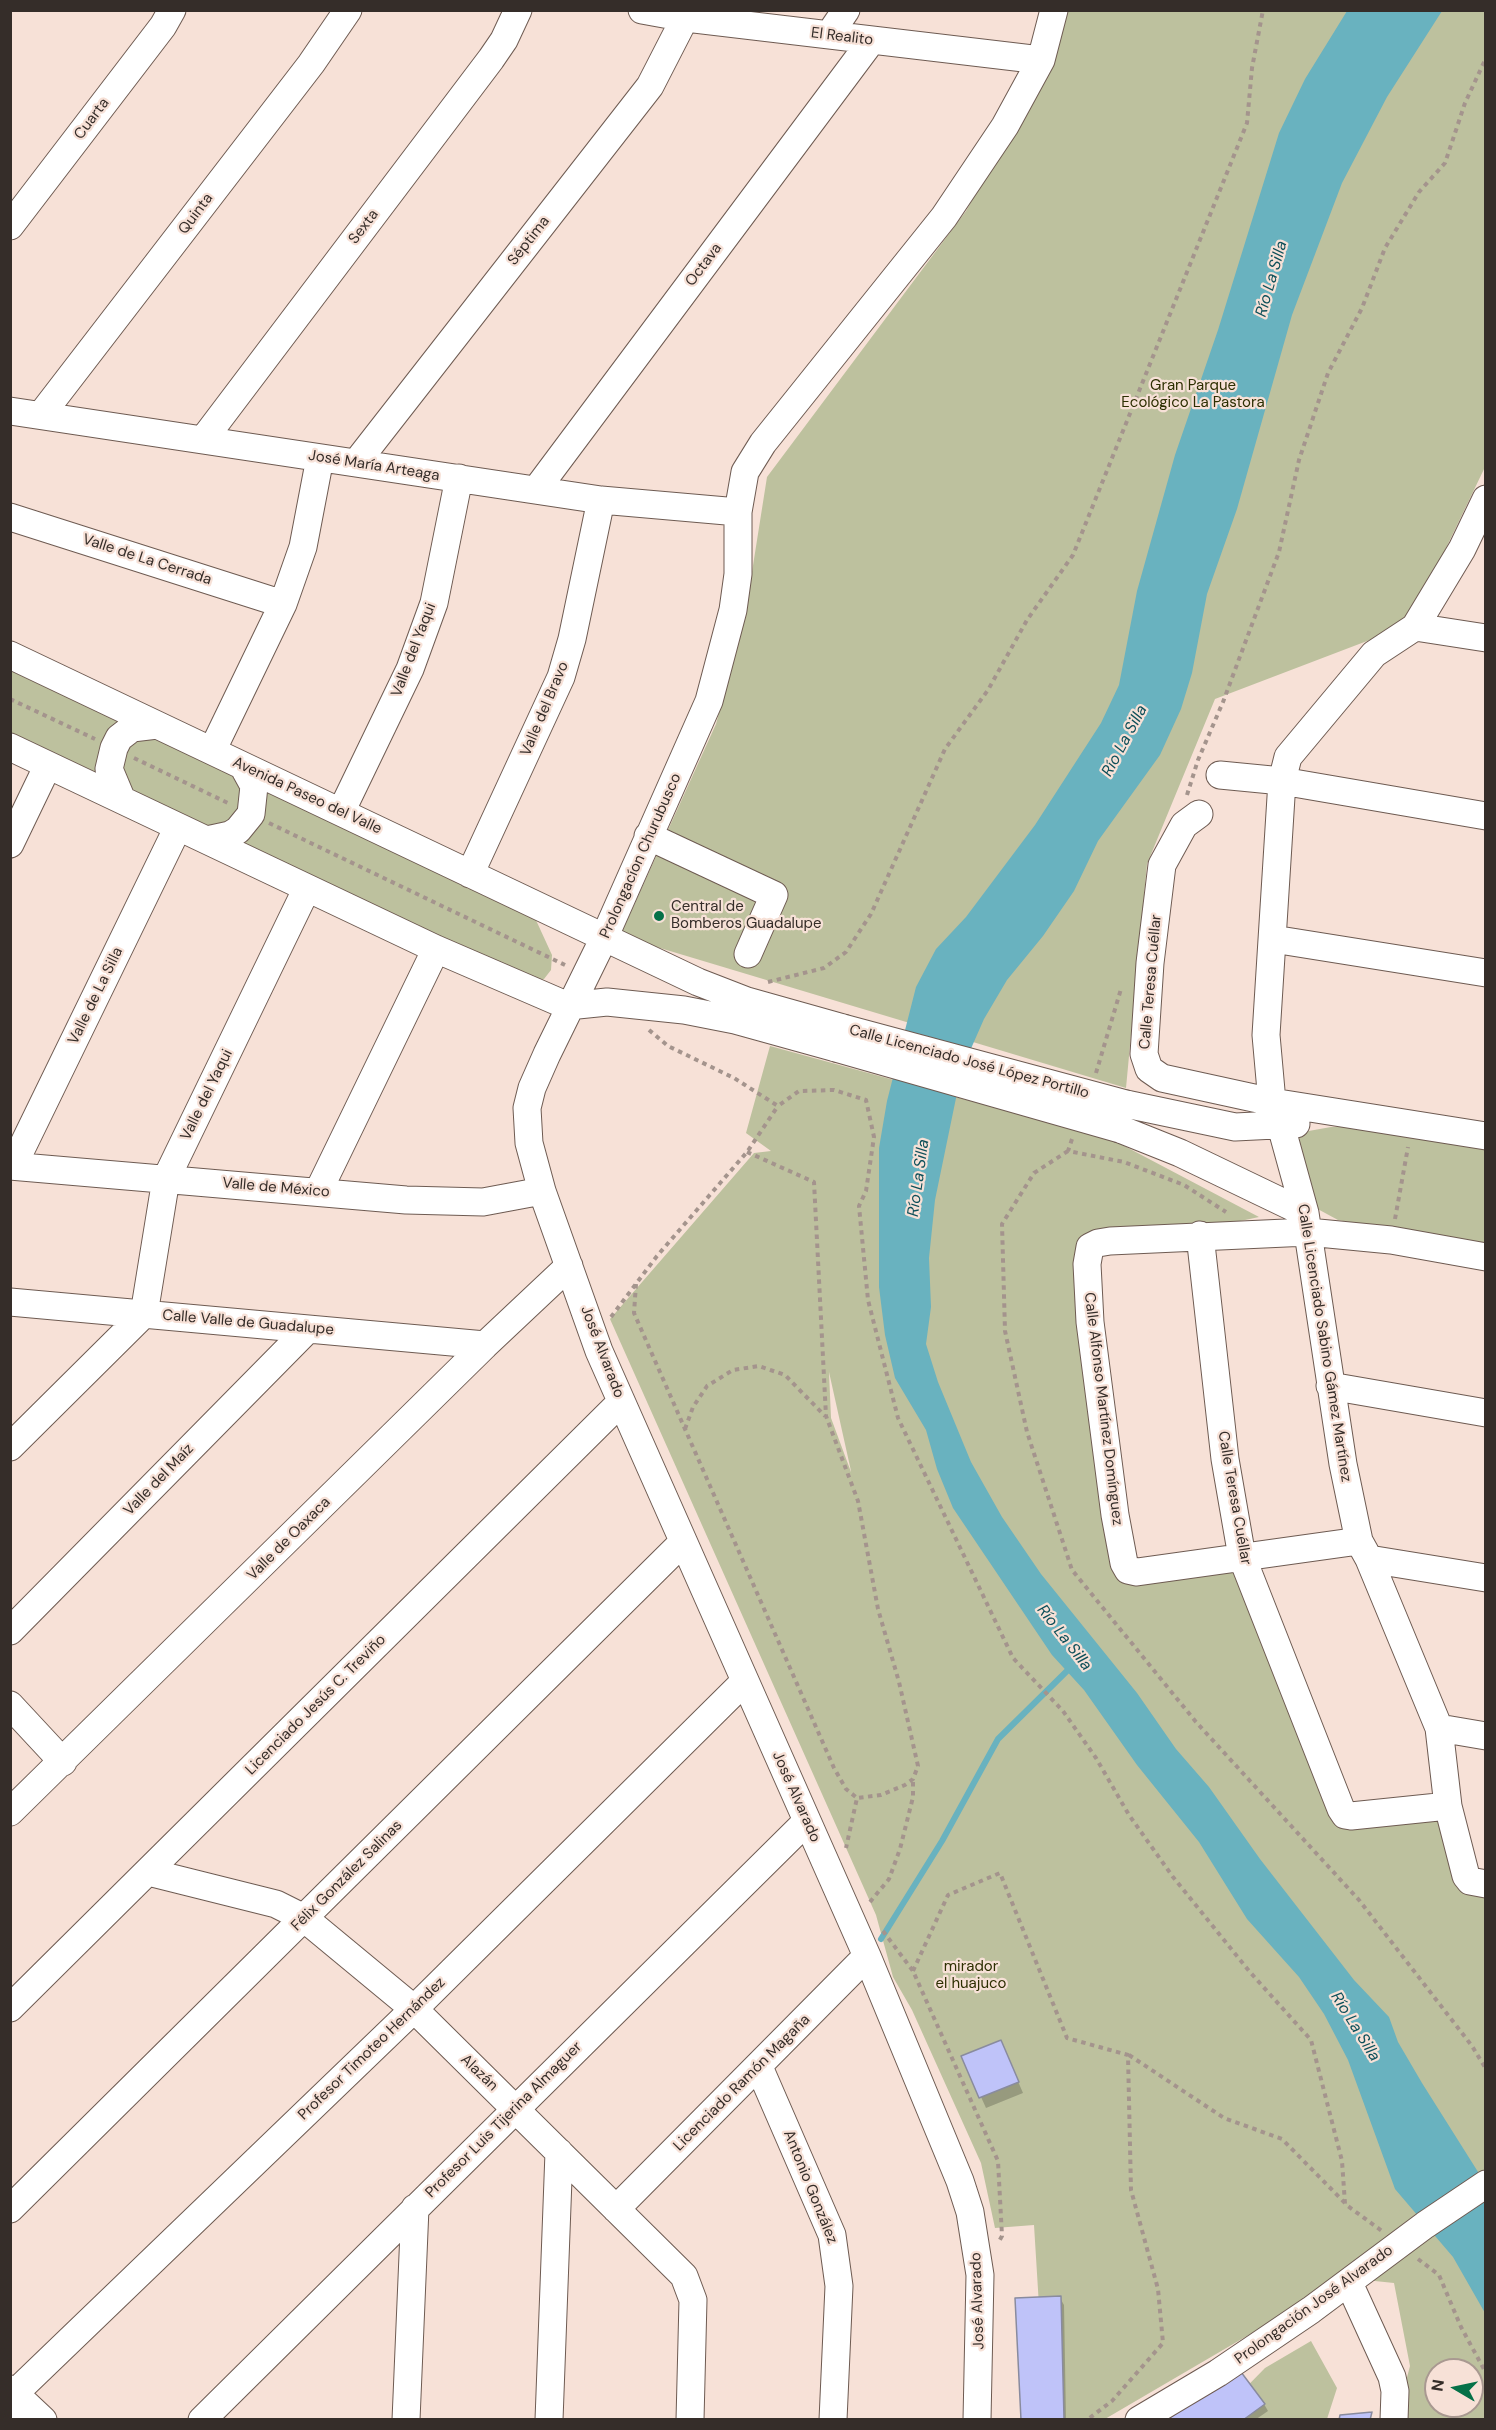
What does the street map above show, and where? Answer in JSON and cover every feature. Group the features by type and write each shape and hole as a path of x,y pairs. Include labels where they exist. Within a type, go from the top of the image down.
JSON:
{"street":[{"name":"Cuarta","path":"10,226 163,26 172,10"},
{"name":"Quinta","path":"41,415 311,64 348,10"},
{"name":"Sexta","path":"203,440 491,59 504,40 518,10"},
{"name":"El Realito","path":"642,10 1041,60"},
{"path":"829,35 846,10"},
{"path":"738,512 740,487 752,459 944,217 1005,126 1041,60 1054,10"},
{"name":"Séptima","path":"356,463 650,86 687,14"},
{"name":"Octava","path":"536,490 872,40"},
{"name":"José María Arteaga","path":"10,411 601,500 738,512"},
{"path":"212,751 283,603 303,547 320,458"},
{"name":"Valle del Yaqui","path":"341,812 410,669 434,603 459,478"},
{"path":"1485,499 1474,551 1415,627 1485,638"},
{"name":"Valle del Bravo","path":"470,874 561,677 572,639 601,500"},
{"name":"Prolongacíon Churubusco","path":"542,1191 529,1143 527,1108 532,1088 568,1006 604,938 709,701 737,583 738,512"},
{"name":"Valle de La Cerrada","path":"10,517 283,603"},
{"name":"Calle Licenciado Sabino Gámez Martínez","path":"1415,627 1374,654 1294,748 1285,766 1282,781 1266,1035 1276,1114 1306,1222 1321,1308 1330,1386 1364,1550 1439,1728 1448,1806 1466,1876 1478,1882"},
{"name":"Avenida Paseo del Valle","path":"10,655 604,938"},
{"path":"122,800 109,769 114,748 119,738 132,728 157,725"},
{"path":"10,747 436,949 568,1006"},
{"path":"10,844 48,765"},
{"path":"207,840 230,835 238,830 251,814 254,786 243,766"},
{"path":"1220,775 1282,781 1485,816"},
{"name":"Calle Teresa Cuéllar","path":"1192,808 1162,865 1150,963 1145,1061 1149,1069 1162,1078 1276,1114"},
{"name":"Valle de La Silla","path":"12,1166 178,826"},
{"path":"648,836 774,895 748,954"},
{"name":"Valle del Yaqui","path":"144,1314 166,1179 307,888"},
{"name":"Calle Licenciado José López Portillo","path":"604,938 722,992 840,1038 1123,1117 1220,1125 1276,1114 1347,1113 1485,1136"},
{"path":"1273,939 1485,973"},
{"path":"318,1192 436,949"},
{"name":"Calle Licenciado José López Portillo","path":"568,1006 607,1002 684,1010 840,1038"},
{"name":"Calle Licenciado José López Portillo","path":"1123,1117 1180,1153 1306,1222 1485,1257"},
{"name":"Valle de México","path":"12,1166 406,1200 483,1202 542,1191"},
{"name":"José Alvarado","path":"542,1191 599,1352 867,1956 960,2181 970,2212 980,2275 977,2420"},
{"name":"Calle Licenciado José López Portillo","path":"1090,1247 1098,1242 1200,1235 1306,1222"},
{"name":"Calle Teresa Cuéllar","path":"1200,1235 1225,1459 1242,1557 1313,1743 1345,1815 1448,1806"},
{"name":"Calle Alfonso Martínez Domínguez","path":"1090,1247 1087,1264 1090,1322 1115,1515 1124,1563 1128,1570 1137,1572 1242,1557"},
{"name":"Valle de Oaxaca","path":"10,1812 569,1266"},
{"name":"Calle Valle de Guadalupe","path":"10,1302 485,1346"},
{"path":"14,1440 144,1314"},
{"name":"Valle del Maíz","path":"10,1631 308,1329"},
{"path":"1330,1386 1485,1413"},
{"name":"Licenciado Jesús C. Treviño","path":"10,2008 621,1402"},
{"name":"Félix González Salinas","path":"10,2209 683,1542"},
{"path":"1242,1557 1364,1550 1485,1578"},
{"name":"Profesor Timoteo Hernández","path":"12,2401 414,2009 745,1681"},
{"path":"10,1705 63,1762"},
{"path":"1439,1728 1485,1736"},
{"name":"Profesor Luis Tijerina Almaguer","path":"202,2420 807,1821"},
{"name":"Alazán","path":"148,1872 276,1904 304,1918 414,2009 684,2276 693,2300 690,2420"},
{"name":"Licenciado Ramón Magaña","path":"616,2209 867,1956"},
{"name":"Antonio González","path":"759,2067 832,2235 838,2286 832,2420"},
{"path":"549,2420 559,2152"},
{"name":"Prolongación José Alvarado","path":"1139,2420 1218,2373 1350,2283 1425,2225 1485,2184"},
{"path":"406,2420 415,2208"},
{"path":"1350,2283 1392,2377 1395,2391 1394,2420"},
{"path":"12,2401 43,2420"}],"path":[{"path":"765,983 824,968 846,952 871,914 945,749 988,690 1027,620 1073,555 1247,123 1252,68 1263,10"},
{"path":"1192,808 1198,760 1223,702 1279,552 1299,460 1328,373 1362,308 1385,248 1419,192 1444,163 1465,103 1485,58"},
{"path":"10,699 585,975"},
{"path":"645,1026 668,1046 734,1078 778,1106"},
{"path":"610,1318 747,1152 778,1106 799,1091 834,1090 866,1100 874,1137 866,1191 860,1206 868,1300 898,1419 1013,1658 1063,1711 1096,1758 1129,1815 1173,1877 1249,1971 1311,2040 1342,2161 1345,2204"},
{"path":"1391,1240 1408,1145"},
{"path":"1068,1151 1034,1173 1002,1224 1005,1331 1027,1432 1072,1570 1196,1722 1359,1900 1473,2046 1485,2068"},
{"path":"747,1152 814,1182 825,1416 858,1501 878,1609 899,1682 918,1766 913,1779 913,1797 900,1849 889,1879 870,1902"},
{"path":"636,1284 634,1313 834,1768 846,1789 856,1798 881,1795 913,1779"},
{"path":"685,1429 693,1407 707,1386 733,1370 759,1366 785,1375 825,1416"},
{"path":"846,1848 856,1798"},
{"path":"842,1837 851,1859"},
{"path":"913,1971 948,1895 1000,1873 1067,2038 1128,2055 1224,2118 1282,2139 1345,2204 1386,2234"},
{"path":"865,1891 875,1912"},
{"path":"880,1923 894,1949 913,1971 998,2161 1002,2236 980,2275"},
{"path":"1087,2420 1112,2401 1164,2343 1158,2289 1131,2190 1128,2055"},
{"path":"1412,2255 1439,2275 1461,2327 1485,2373"}],"green space":[{"name":"Gran Parque Ecológico La Pastora","path":"1061,11 1485,11 1485,467 1409,625 1215,699 1147,864 1126,1088 620,936 716,724 745,616 767,477 966,211 1050,61"},
{"path":"10,667 535,918 552,955 551,970 544,979 532,981 11,735"},
{"name":"mirador el huajuco","path":"770,1046 1113,1140 1259,1217 1096,1252 1127,1562 1242,1557 1340,1804 1443,1804 1471,1879 1485,1882 1485,2419 1396,2419 1410,2366 1394,2283 1346,2278 1105,2419 1046,2419 1034,2225 995,2228 981,2163 912,2010 893,1977 876,1915 610,1319 754,1153 771,1151 746,1133","holes":["829,1372 851,1471 831,1418"]},
{"path":"1372,1126 1485,1146 1485,1247 1338,1220 1314,1207 1297,1142 1303,1132 1331,1127"},
{"path":"1311,2341 1337,2388 1327,2419 1214,2420 1265,2368"}],"water":[{"name":"Río La Silla","path":"1347,11 1442,11 1387,97 1342,183 1292,315 1237,509 1207,594 1192,673 1181,709 1160,755 1098,841 1074,891 1043,936 1007,980 984,1019 962,1069 935,1200 929,1258 931,1307 926,1344 938,1382 971,1462 1002,1517 1041,1574 1137,1693 1176,1749 1209,1787 1260,1859 1354,1980 1389,2017 1398,2042 1485,2183 1485,2313 1453,2257 1395,2189 1348,2060 1324,2014 1299,1977 1247,1919 1199,1842 1137,1765 1084,1690 1052,1655 953,1508 937,1469 926,1430 895,1378 885,1335 879,1287 879,1148 887,1101 916,987 936,949 966,917 1035,825 1101,723 1119,685 1137,591 1175,455 1218,330 1279,133 1305,79"}],"building":[{"path":"1001,2040 1019,2082 979,2098 961,2056"},
{"path":"1061,2296 1064,2419 1021,2420 1015,2298"},
{"path":"1238,2368 1265,2404 1243,2420 1167,2420"},
{"path":"1372,2412 1370,2420 1339,2420 1340,2415"}],"waterway":[{"name":"Río La Silla","path":"881,1939 942,1841 998,1739 1072,1666"}],"place":[{"name":"Central de Bomberos Guadalupe","path":"659,916"}]}
